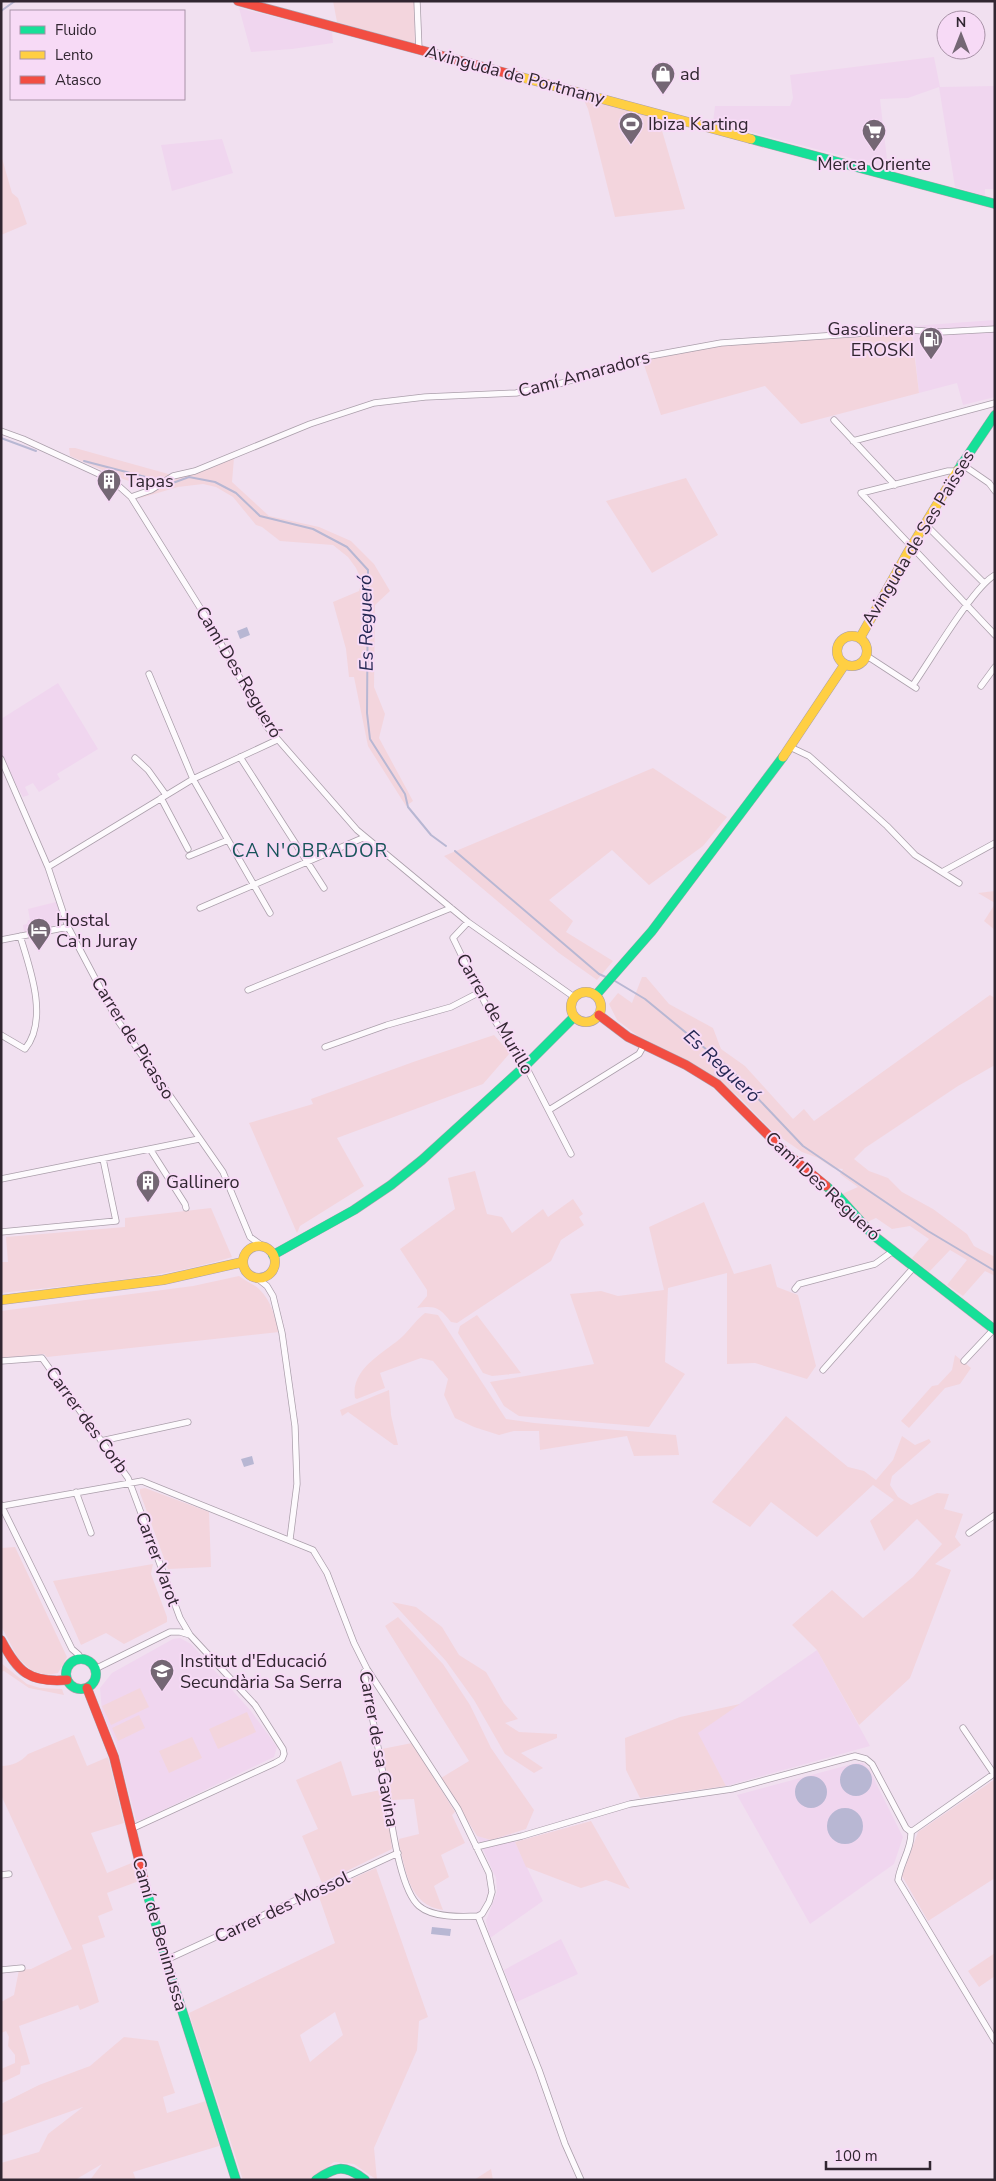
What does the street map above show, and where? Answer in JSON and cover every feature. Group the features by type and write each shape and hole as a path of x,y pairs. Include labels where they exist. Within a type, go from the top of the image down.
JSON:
{"main road":[{"name":"Avinguda de Portmany","path":"238,1 995,204"},
{"name":"Avinguda de Ses Païsses","path":"860,638 910,546 958,467 995,415"},
{"path":"849,636 860,638 866,645 867,656 856,666 845,664 838,656 840,641 849,636"},
{"path":"596,995 615,974 790,747 845,664"},
{"path":"587,991 596,995 601,1007 599,1015 587,1022 574,1017 570,1005 574,997 587,991"},
{"name":"Camí Des Regueró","path":"599,1015 644,1045 686,1065 717,1084 785,1152 838,1196 865,1227 994,1330"},
{"path":"273,1255 354,1210 391,1185 422,1160 525,1066 574,1017"},
{"path":"254,1247 264,1247 273,1255 275,1264 272,1272 266,1277 257,1278 246,1272 243,1262 249,1250 254,1247"},
{"path":"1,1300 162,1280 243,1262"},
{"path":"1,1640 12,1661 29,1678 49,1682 67,1680"},
{"path":"79,1660 92,1663 95,1669 96,1676 93,1684 87,1688 79,1689 72,1686 67,1680 68,1667 79,1660"},
{"name":"Camí de Benimussa","path":"87,1688 114,1757 166,1960 236,2180"},
{"path":"316,2180 328,2171 344,2167 355,2171 365,2180"}],"street":[{"path":"417,1 419,50"},
{"name":"Camí Amaradors","path":"131,497 157,488 168,478 222,461 310,424 382,401 516,393 562,383 650,356 721,343 910,330 940,332 995,329"},
{"path":"853,440 995,403"},
{"path":"834,420 895,485"},
{"name":"Camí Des Regueró","path":"1,431 23,439 112,480 131,497 210,622 267,727 278,740 365,837 468,922 574,997"},
{"path":"995,491 989,483 958,467 862,493 995,635"},
{"path":"924,523 984,584"},
{"path":"867,656 915,686 967,605 984,584 995,575"},
{"path":"981,686 995,667"},
{"path":"148,674 193,779 270,913"},
{"path":"48,867 193,779 278,740"},
{"path":"790,747 809,756 888,826 915,855 958,883"},
{"path":"240,757 324,888"},
{"path":"135,758 148,770 163,796 188,849"},
{"name":"Carrer de Picasso","path":"1,759 4,770 48,867 68,927 116,1018 222,1172 241,1212 250,1238 264,1247"},
{"path":"200,908 365,837"},
{"path":"189,856 228,840"},
{"path":"942,872 995,843"},
{"path":"248,990 451,908"},
{"name":"Carrer de Murillo","path":"468,922 453,938 480,992 510,1044 521,1057 572,1154"},
{"path":"1,940 68,927"},
{"path":"1,1035 25,1049 32,1041 36,997 35,985 20,936"},
{"path":"325,1047 387,1025 451,1007 480,992"},
{"path":"549,1110 639,1054 644,1045"},
{"path":"1,1180 199,1138"},
{"path":"150,1149 186,1208"},
{"path":"1,1232 116,1222 103,1159"},
{"path":"795,1288 798,1284 874,1264 893,1251"},
{"path":"823,1370 914,1267"},
{"path":"257,1278 267,1286 273,1296 282,1333 295,1426 297,1484 290,1539"},
{"path":"964,1361 994,1330"},
{"name":"Carrer des Corb","path":"1,1361 42,1358 130,1483"},
{"path":"101,1441 188,1422"},
{"name":"Carrer de sa Gavina","path":"2,1506 130,1483 146,1483 290,1539 313,1550 321,1561 367,1669 364,1672 365,1678 403,1873 418,1905 427,1912 445,1915 478,1916"},
{"name":"Carrer Varot","path":"130,1483 180,1618 175,1629 170,1632"},
{"path":"76,1492 91,1533"},
{"path":"2,1506 72,1649 79,1655 79,1660"},
{"path":"968,1533 995,1515"},
{"path":"131,1829 276,1763 282,1759 284,1754 283,1749 255,1705 190,1635 180,1618"},
{"path":"95,1669 170,1632 190,1635"},
{"path":"367,1669 458,1809 492,1883 490,1902 482,1914 478,1916 539,2070 565,2144 581,2180"},
{"path":"911,1832 994,1773 963,1728"},
{"path":"476,1847 522,1836 630,1804 732,1789 855,1756 866,1759 872,1764 906,1828 911,1832"},
{"path":"911,1832 911,1839 899,1871 898,1880 995,2041"},
{"name":"Carrer des Mossol","path":"166,1960 398,1853"},
{"path":"1,1876 9,1874"},
{"path":"1,1970 22,1968"}],"shaded area":[{"path":"333,1 414,1 415,44 337,22"},
{"path":"239,8 332,31 333,43 251,52"},
{"path":"934,57 940,87 995,86 995,189 985,189 985,196 955,187 939,87 908,98 880,99 888,168 713,122 715,106 790,106 793,98 790,75"},
{"name":"Ibiza Karting","path":"583,98 658,117 685,209 615,217 588,109"},
{"path":"222,139 233,173 172,191 161,145"},
{"path":"1,155 12,193 18,198 27,224 1,235"},
{"path":"995,320 995,397 963,405 957,383 919,393 912,326"},
{"path":"912,334 919,393 801,424 765,386 661,415 643,362 662,355 726,345"},
{"path":"69,448 75,448 172,475 147,487 123,479 70,456"},
{"path":"234,458 232,482 269,516 319,527 351,541 374,564 390,591 375,605 374,687 385,714 379,738 413,801 406,806 368,746 354,677 349,677 346,649 333,602 359,591 362,581 348,557 333,545 280,541 262,527 256,525 233,497 216,487 203,484 178,487 137,499 168,482"},
{"path":"686,478 718,535 652,573 606,501"},
{"path":"58,683 98,749 57,774 60,779 39,792 33,783 25,787 29,795 23,797 1,758 1,719"},
{"path":"653,768 727,817 703,846 649,885 612,850 549,900 573,921 566,932 613,961 597,980 559,953 444,856"},
{"path":"995,891 995,903 978,893"},
{"path":"56,902 62,921 60,924 24,932 23,925 27,924 28,920 30,920 28,909"},
{"path":"995,904 995,930 984,921"},
{"path":"642,977 646,977 669,1004 713,1028 721,1049 745,1066 793,1119 804,1109 814,1121 990,995 995,998 995,1065 958,1086 865,1148 854,1159 869,1171 888,1178 902,1192 933,1209 967,1234 974,1246 995,1257 995,1276 985,1271 963,1296 947,1285 967,1260 950,1250 929,1272 912,1258 929,1239 910,1226 892,1229 876,1218 867,1222 842,1194 858,1187 840,1174 843,1169 833,1168 818,1158 802,1152 773,1132 740,1098 715,1078 647,1043 617,1020 609,1004 618,993 632,1003"},
{"path":"494,1035 510,1053 483,1084 337,1138 364,1186 300,1226 297,1233 249,1123 313,1104 311,1099"},
{"path":"475,1171 487,1214 502,1217 512,1233 543,1209 548,1217 573,1199 583,1214 579,1217 584,1225 561,1240 551,1261 457,1323 451,1322 444,1313 433,1307 417,1308 427,1296 427,1290 400,1249 455,1209 448,1178"},
{"path":"704,1202 734,1274 771,1264 777,1287 798,1295 816,1366 807,1379 755,1363 727,1364 727,1273 668,1288 665,1362 685,1374 649,1427 519,1416 504,1406 490,1382 594,1364 570,1294 601,1291 618,1296 664,1290 649,1227"},
{"path":"211,1208 232,1257 204,1265 147,1276 1,1293 1,1262 8,1262 6,1237 125,1227 125,1218"},
{"path":"239,1276 257,1287 267,1298 279,1332 47,1357 44,1354 1,1358 1,1311 193,1286"},
{"path":"425,1313 438,1315 506,1419 676,1435 679,1455 634,1456 627,1436 540,1450 539,1431 514,1431 499,1435 474,1427 455,1418 444,1395 448,1379 433,1361 421,1358 380,1373 385,1388 357,1399 355,1398 355,1387 363,1370 370,1362 403,1336"},
{"path":"477,1315 521,1373 492,1376 483,1373 458,1333 460,1326"},
{"path":"955,1355 971,1368 960,1384 945,1388 909,1428 901,1421 932,1386 938,1385 952,1370"},
{"path":"389,1390 391,1415 398,1445 394,1445 348,1412 342,1416 340,1410"},
{"path":"786,1416 848,1467 864,1471 876,1480 893,1460 902,1436 915,1445 929,1439 931,1442 892,1476 890,1485 898,1497 911,1505 937,1493 949,1494 944,1509 963,1514 955,1537 961,1545 935,1564 951,1570 910,1678 859,1725 817,1650 792,1625 832,1590 863,1618 913,1577 942,1544 917,1519 884,1551 870,1521 894,1500 873,1485 817,1537 771,1502 750,1527 712,1502"},
{"path":"145,1488 209,1512 211,1567 168,1569 140,1493 140,1489"},
{"path":"15,1547 67,1657 58,1673 47,1675 32,1671 18,1658 1,1626 1,1548"},
{"path":"153,1564 151,1574 167,1617 167,1622 124,1644 106,1633 81,1645 53,1581"},
{"path":"392,1602 416,1607 442,1627 459,1655 486,1672 504,1703 518,1719 505,1723 519,1732 557,1734 557,1738 521,1753 543,1768 534,1773 505,1754 474,1700 446,1661"},
{"path":"398,1617 443,1664 470,1705 491,1748 534,1810 526,1829 491,1840 477,1836 441,1778 469,1761 385,1626"},
{"path":"180,1638 191,1644 251,1711 277,1747 274,1757 142,1820 136,1820 116,1743 102,1712 100,1688 112,1673 173,1639"},
{"path":"817,1650 870,1746 726,1786 697,1733"},
{"path":"1,1663 27,1684 40,1688 62,1689 64,1695 29,1688 4,1671 1,1672"},
{"path":"140,1688 149,1707 111,1725 102,1706"},
{"path":"740,1704 698,1733 726,1786 640,1798 626,1770 625,1738 680,1717"},
{"path":"247,1712 256,1732 218,1749 209,1729"},
{"path":"139,1715 145,1728 118,1741 112,1728"},
{"path":"74,1735 87,1766 108,1757 124,1823 91,1833 107,1873 134,1862 139,1881 107,1893 113,1910 98,1916 105,1937 82,1945 99,2002 80,2010 78,2005 19,2026 30,2064 21,2066 20,2074 1,2083 1,2069 15,2063 15,2055 8,2046 9,2037 6,2031 1,2033 1,2002 14,1995 19,1970 31,1969 72,1949 1,1795 1,1766 16,1763 28,1754"},
{"path":"192,1737 202,1758 169,1773 159,1751"},
{"path":"412,1743 455,1812 452,1815 465,1843 441,1855 449,1877 434,1886 443,1910 423,1902 416,1895 407,1877 399,1845 399,1839 419,1834 414,1799 392,1800 382,1749"},
{"path":"341,1761 352,1796 385,1789 392,1849 322,1883 302,1836 318,1829 296,1780"},
{"path":"856,1763 863,1763 869,1769 903,1837 894,1864 810,1924 737,1795"},
{"path":"995,1779 995,1878 928,1921 902,1876 918,1832"},
{"path":"591,1821 630,1889 606,1880 581,1888 526,1867 515,1842"},
{"path":"511,1834 543,1901 490,1938 486,1921 497,1892 496,1878 477,1836 491,1840"},
{"path":"376,1868 428,2017 419,2021 417,2050 374,2148 377,2180 354,2164 334,2162 309,2180 243,2180 189,2013 335,1943 318,1894","holes":["335,2012 343,2035 310,2062 300,2035"]},
{"path":"561,1939 578,1974 510,2005 506,1995 513,1993 504,1970"},
{"path":"995,1953 995,1976 979,1987 968,1971"},
{"path":"124,2037 158,2041 175,2093 163,2097 167,2113 206,2101 219,2146 133,2172 136,2180 90,2180 102,2164 75,2180 1,2180 1,2163 39,2152 48,2134 83,2107 1,2136 1,2104 39,2085 90,2066"},
{"path":"491,2169 493,2180 474,2180"}],"water":[{"path":"247,627 250,635 240,639 237,631"},
{"path":"252,1456 254,1464 244,1467 241,1459"},
{"path":"856,1764 862,1765 867,1769 871,1774 871,1786 867,1791 862,1795 856,1796 850,1795 845,1791 841,1786 840,1780 841,1774 845,1769 850,1765"},
{"path":"811,1776 822,1781 827,1792 822,1803 811,1808 800,1803 795,1792 800,1781"},
{"path":"845,1808 858,1813 863,1826 858,1839 845,1844 832,1839 827,1826 832,1813"},
{"path":"432,1927 451,1929 450,1936 431,1934"}],"waterway":[{"path":"1,11 15,1"},
{"name":"Es Regueró","path":"1,438 36,451"},
{"name":"Es Regueró","path":"84,461 161,481"},
{"name":"Es Regueró","path":"166,483 170,484 189,477 215,482 236,493 260,516 313,529 347,547 368,570 367,713 370,739 405,794 408,807 431,835 446,846"},
{"name":"Es Regueró","path":"455,851 599,974 608,978"},
{"name":"Es Regueró","path":"615,981 645,999 729,1068 803,1146 928,1231 995,1271"}],"traffic: fast":[{"path":"751,139 995,204"},
{"path":"958,470 995,415"},
{"path":"596,995 652,931 783,757"},
{"path":"273,1255 354,1210 391,1185 422,1160 525,1066 574,1017"},
{"path":"826,1186 838,1196 873,1235 995,1330"},
{"path":"81,1659 87,1660 95,1668 96,1674 95,1680 87,1688 81,1689 75,1688 67,1680 66,1674 67,1668 75,1660 81,1659"},
{"path":"146,1889 166,1960 236,2180"},
{"path":"316,2180 329,2172 340,2169 352,2171 365,2180"}],"traffic: slow":[{"path":"517,76 751,139"},
{"path":"860,638 908,552 958,470"},
{"path":"852,636 863,640 867,651 863,662 852,666 841,662 837,651 841,640 852,636"},
{"path":"783,757 845,664"},
{"path":"586,992 597,996 601,1007 597,1018 586,1022 575,1018 571,1007 575,996 586,992"},
{"path":"259,1246 265,1247 270,1251 274,1256 275,1262 274,1268 270,1273 265,1277 259,1278 253,1277 248,1273 244,1268 243,1262 244,1256 248,1251 253,1247 259,1246"},
{"path":"1,1300 163,1280 243,1262"}],"traffic: jam":[{"path":"238,1 517,76"},
{"path":"599,1015 628,1037 686,1065 717,1084 785,1152 826,1186"},
{"path":"1,1640 19,1668 26,1673 43,1680 67,1680"},
{"path":"87,1688 114,1757 146,1889"}],"place":[{"name":"ad","path":"663,95"},
{"name":"Ibiza Karting","path":"631,145"},
{"name":"Merca Oriente","path":"874,152"},
{"name":"Gasolinera EROSKI","path":"931,360"},
{"name":"Tapas","path":"109,502"},
{"name":"Hostal Ca'n Juray","path":"39,951"},
{"name":"Gallinero","path":"148,1203"},
{"name":"Institut d'Educació Secundària Sa Serra","path":"162,1692"}],"district":[{"name":"CA N'OBRADOR","path":"310,851"}]}
